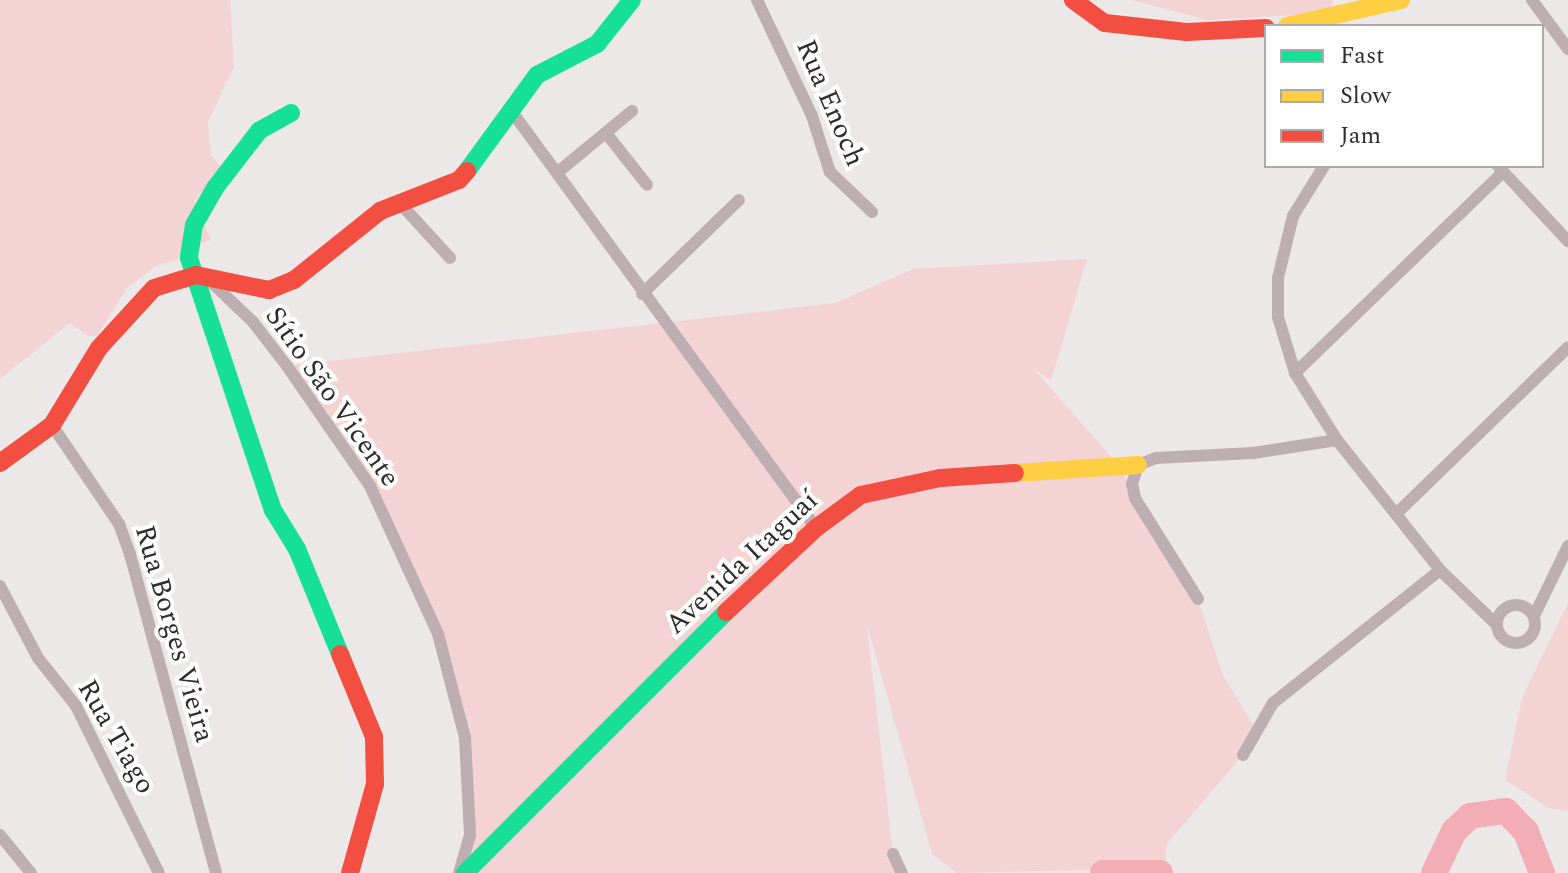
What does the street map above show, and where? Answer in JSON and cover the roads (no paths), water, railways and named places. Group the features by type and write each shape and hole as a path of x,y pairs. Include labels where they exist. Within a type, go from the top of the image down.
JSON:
{"street":[{"path":"0,463 52,425 99,348 137,301 176,278 203,278 269,290 294,280 398,201 459,180 513,113 537,75 597,44 632,0"},
{"name":"Rua Enoch","path":"757,0 812,116 830,172 872,212"},
{"path":"1073,0 1105,23 1187,32 1264,28"},
{"path":"1314,24 1354,21 1401,0"},
{"path":"1532,0 1568,49"},
{"path":"558,172 632,111"},
{"path":"291,113 259,131 215,188 194,225 189,258 203,278 273,510 297,549 374,737 375,784 350,873"},
{"path":"513,113 558,172 642,294 816,528"},
{"path":"606,133 647,185"},
{"path":"1323,168 1293,216 1278,278 1278,317 1295,373 1337,440 1440,570 1497,625 1503,639 1519,643 1533,634 1534,616 1568,546"},
{"path":"1295,373 1500,169 1568,241"},
{"path":"642,294 739,200"},
{"path":"398,201 450,258"},
{"name":"Sítio São Vicente","path":"203,278 253,322 370,486 438,634 465,738 470,835 462,873"},
{"path":"1397,513 1568,347"},
{"name":"Rua Borges Vieira","path":"52,425 119,524 130,554 216,873"},
{"path":"1198,599 1135,498 1132,484 1138,465 1156,458 1253,453 1337,440"},
{"name":"Avenida Itaguaí","path":"462,873 816,528 861,495 940,478 1138,465"},
{"path":"1243,755 1273,703 1440,570"},
{"name":"Rua Tiago","path":"0,586 38,658 76,706 159,873"},
{"path":"1497,625 1512,605 1534,616"},
{"path":"0,835 31,873"},
{"path":"893,854 902,873"}],"waterway":[{"path":"1434,873 1454,831 1470,816 1506,811 1526,832 1542,873"},
{"path":"1103,873 1160,873"}]}
